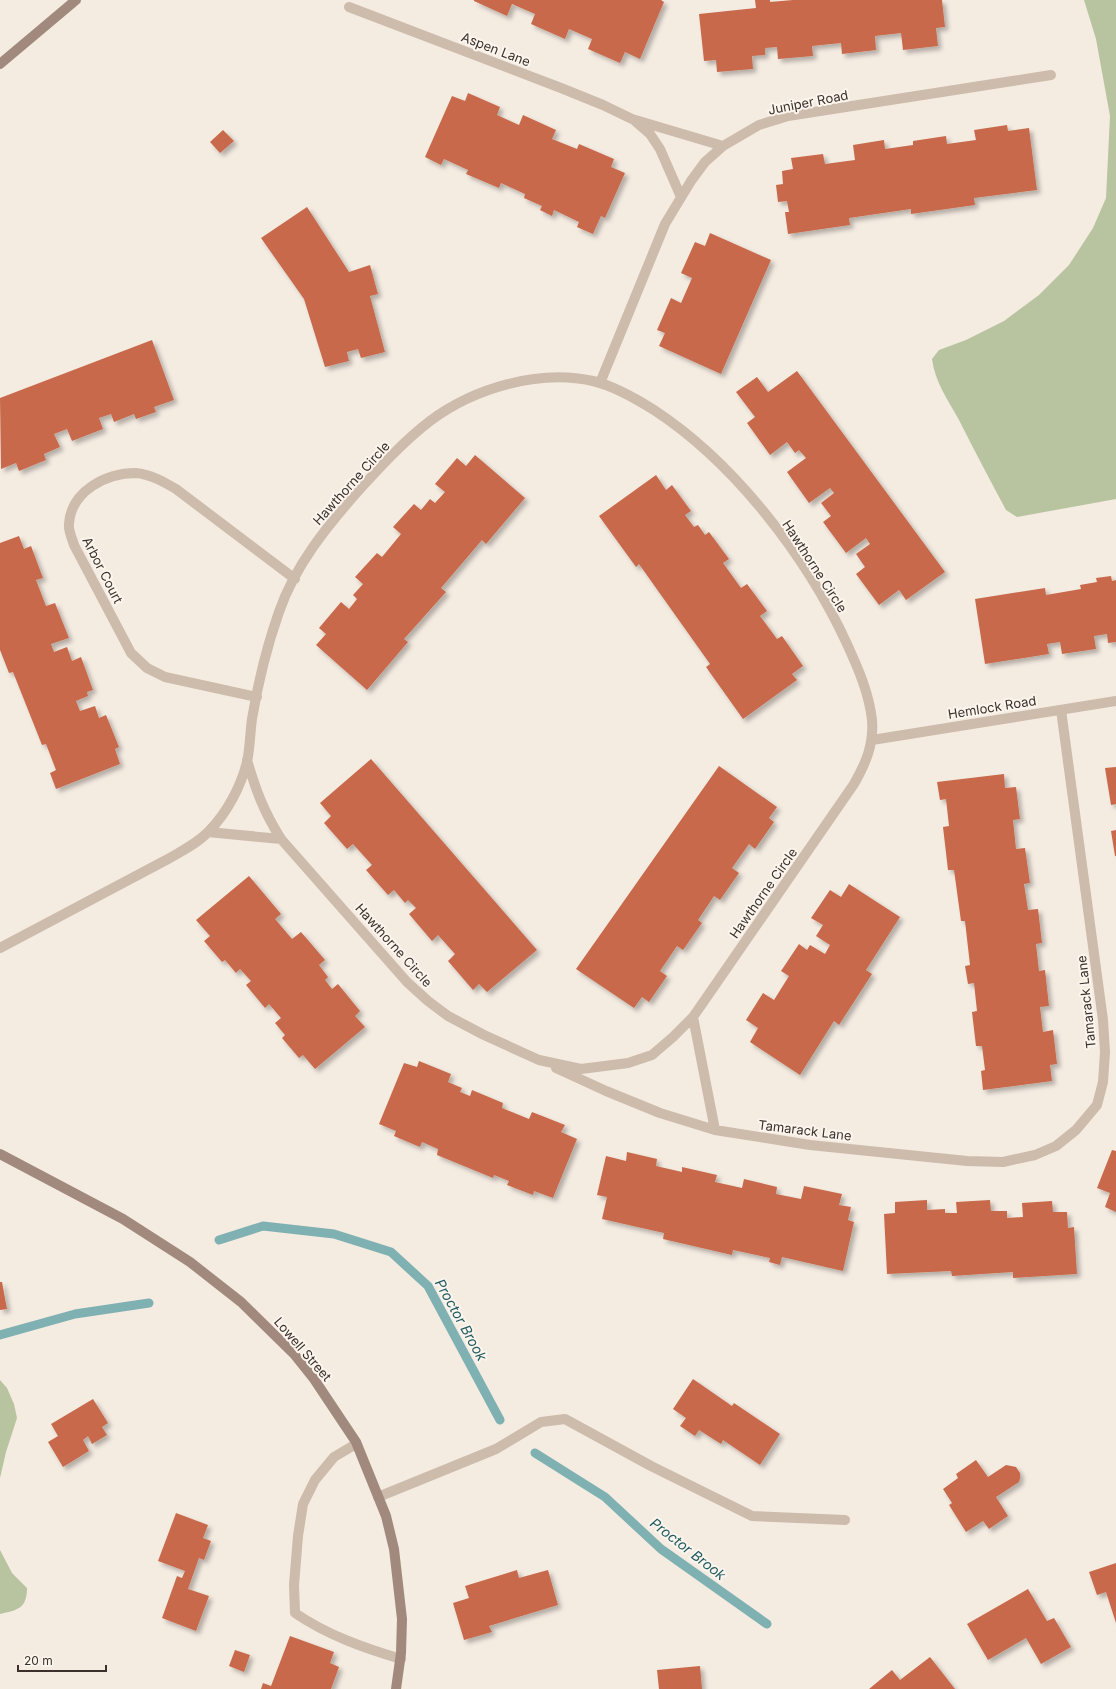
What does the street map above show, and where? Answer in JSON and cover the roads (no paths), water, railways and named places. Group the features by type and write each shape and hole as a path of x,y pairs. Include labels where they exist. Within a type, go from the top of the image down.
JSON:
{"main road":[{"path":"0,64 76,0"},
{"name":"Lowell Street","path":"0,1154 128,1223 190,1262 219,1283 241,1302 294,1354 314,1379 356,1444 386,1516 394,1549 402,1619 401,1659 396,1689"}],"street":[{"name":"Aspen Lane","path":"349,7 568,91 632,119 723,146"},
{"name":"Juniper Road","path":"600,383 665,224 705,162 723,146 759,125 788,116 1051,75"},
{"name":"Aspen Lane","path":"632,119 650,134 660,149 681,197"},
{"name":"Hawthorne Circle","path":"0,948 168,859 188,847 208,832 233,797 247,760 252,722 263,666 279,610 306,558 346,505 387,459 431,420 459,403 486,390 519,381 560,377 592,380 623,392 647,406 675,424 698,442 749,494 799,560 826,601 856,664 868,697 872,722 872,740 865,765 854,784 693,1017 673,1037 652,1054 628,1063 581,1069 539,1060 478,1032 448,1016 428,1001 407,982 280,839 266,816 247,760"},
{"name":"Arbor Court","path":"257,697 165,677 147,668 131,653 74,545 68,525 72,508 81,495 97,482 117,476 136,473 157,478 176,489 294,579"},
{"name":"Hemlock Road","path":"872,740 1116,701"},
{"name":"Tamarack Lane","path":"539,1060 606,1091 660,1113 715,1130 810,1145 967,1161 1003,1162 1035,1155 1056,1146 1076,1130 1096,1105 1103,1082 1105,1044 1102,1012 1061,710"},
{"path":"208,832 280,839"},
{"path":"693,1017 715,1130"},
{"path":"378,1497 496,1449 541,1422 565,1420 752,1516 845,1520"},
{"path":"356,1444 334,1457 314,1480 303,1504 298,1536 294,1585 296,1613 308,1621 369,1649 401,1659"}],"waterway":[{"name":"Proctor Brook","path":"219,1240 263,1226 334,1234 391,1252 428,1286 500,1420"},
{"name":"Proctor Brook","path":"0,1335 75,1314 149,1303"},
{"name":"Proctor Brook","path":"535,1453 605,1497 661,1549 767,1624"}]}
